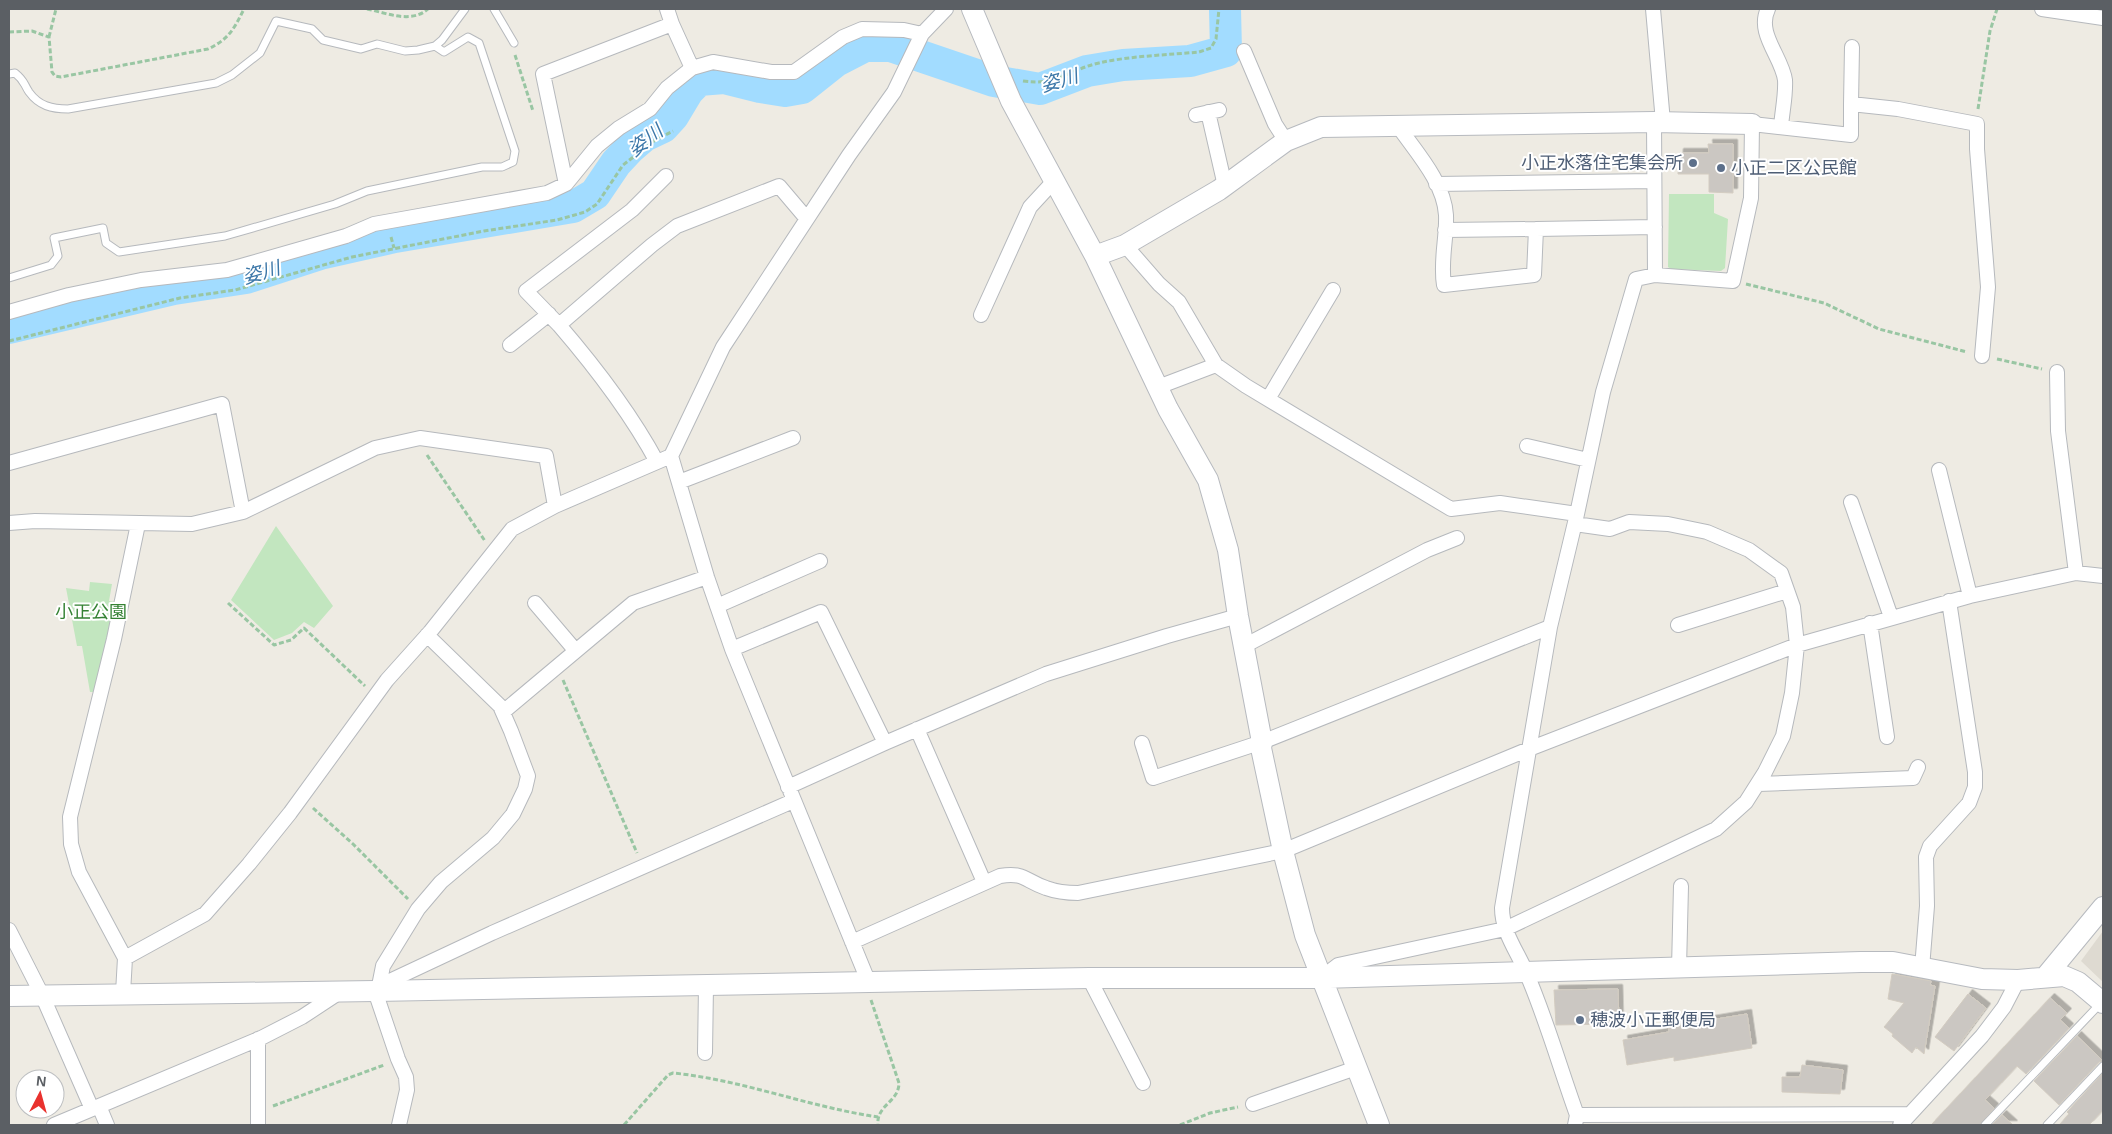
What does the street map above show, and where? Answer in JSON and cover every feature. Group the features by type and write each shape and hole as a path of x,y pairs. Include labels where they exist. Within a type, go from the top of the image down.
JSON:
{"street":[{"path":"667,9 692,68"},
{"path":"125,958 205,914 249,864 301,798 387,680 428,635 512,529 555,506 671,456 723,347 807,219 894,92 922,34 946,9"},
{"path":"972,9 1011,101 1095,256 1158,388 1208,480 1228,550 1238,616 1262,742 1261,748 1283,851 1305,935 1379,1125"},
{"path":"1653,9 1659,122 1654,181 1655,275"},
{"path":"1768,9 1765,16 1769,41 1785,79 1781,127"},
{"path":"2042,9 2103,18"},
{"path":"566,184 543,74 672,24"},
{"path":"9,312 69,295 141,280 227,270 346,236 374,224 547,193 566,184 598,146 618,128 650,109 667,88 692,68 713,62 771,72 794,72 843,37 862,29 904,30 922,34"},
{"path":"1095,256 1125,245 1225,186 1286,141 1321,127 1659,122 1752,124 1851,135 1852,47"},
{"path":"1244,51 1275,124 1286,141"},
{"path":"1852,104 1898,109 1977,124 1977,149 1988,287 1982,356"},
{"path":"1208,112 1225,186"},
{"path":"1752,124 1751,198 1733,281 1655,275 1636,279 1603,392 1576,519 1550,627 1502,908 1502,921 1526,973 1576,1120 1910,1114"},
{"path":"1398,126 1436,184 1445,207 1442,271 1444,285 1534,275 1536,229"},
{"path":"657,462 646,441 595,367 526,291 632,210 666,176"},
{"path":"1436,184 1654,181"},
{"path":"981,315 1030,207 1054,182"},
{"path":"510,345 554,320 677,226 779,186 807,219"},
{"path":"1445,230 1655,226"},
{"path":"1125,245 1159,284 1179,302 1216,365 1268,399 1451,510 1500,503 1576,519 1610,529 1629,522 1668,524 1707,532 1749,550 1781,573 1793,606 1797,645 1792,694 1783,736 1758,784 1746,802 1716,829 1505,930 1338,965 1321,978"},
{"path":"1268,399 1332,290"},
{"path":"1158,388 1216,365"},
{"path":"2057,372 2058,431 2076,572"},
{"path":"9,463 222,404 244,512"},
{"path":"9,523 35,521 192,524 244,512 375,448 420,438 546,456 555,506"},
{"path":"679,482 793,438"},
{"path":"1527,446 1588,460"},
{"path":"671,456 707,577 732,649 867,983"},
{"path":"1939,470 1970,596"},
{"path":"1851,502 1891,617"},
{"path":"123,994 125,958 79,872 71,844 70,818 114,639 138,524"},
{"path":"1244,646 1427,550 1457,538"},
{"path":"717,606 820,561"},
{"path":"852,942 1000,876 1014,874 1023,876 1045,888 1078,893 1283,851 1529,749 1797,645 1949,601 2076,572 2103,576"},
{"path":"503,712 633,603 707,577"},
{"path":"1678,625 1787,591"},
{"path":"1922,968 1927,906 1926,856 1930,846 1969,803 1975,787 1976,772 1949,601"},
{"path":"535,603 575,650"},
{"path":"732,649 821,612 885,743"},
{"path":"788,787 1046,674 1238,616"},
{"path":"1870,623 1888,737"},
{"path":"1142,743 1153,778 1262,742 1550,627"},
{"path":"399,1125 407,1090 406,1076 398,1059 377,989 383,966 418,908 441,882 492,838 513,814 525,789 528,776 500,706 428,635"},
{"path":"917,730 984,882"},
{"path":"1758,784 1913,778 1918,768"},
{"path":"377,989 492,933 793,801"},
{"path":"1679,968 1681,886"},
{"path":"2046,976 2103,906"},
{"path":"9,930 96,1108 107,1125"},
{"path":"9,996 377,989 706,986 1089,978 1321,978 1893,962 1982,979 2018,980 2046,976 2064,976 2078,982 2103,1003"},
{"path":"1089,978 1143,1083"},
{"path":"1900,1125 1982,1036 2004,1008 2018,980"},
{"path":"705,1053 706,986"},
{"path":"54,1125 258,1039 302,1017 341,991"},
{"path":"258,1039 258,1119"},
{"path":"1254,1104 1356,1068"}],"lane":[{"path":"9,74 15,73 24,80 28,91 38,101 51,109 68,109 216,82 232,75 260,53 276,21 312,29 322,40 361,49 376,44 405,51 435,46 442,40 464,9"},
{"path":"494,9 514,43"},
{"path":"9,278 51,264 58,256 54,238 103,228 106,243 119,252 225,236 334,204 367,191 482,167 502,167 512,162 515,151 479,43 468,37 444,52 435,46"},
{"path":"1984,1125 2103,1003"},
{"path":"2047,1125 2103,1066"}],"path":[{"path":"56,9 49,37 52,72 54,76 61,77 208,50 223,42 234,29 244,9"},
{"path":"367,9 411,17 422,14 428,9"},
{"path":"1001,77 1040,83 1056,80 1098,63 1199,52 1211,48 1216,40 1219,9"},
{"path":"1977,124 1990,31 1997,9"},
{"path":"9,32 32,31 49,37"},
{"path":"9,341 171,300 235,290 352,257 394,248"},
{"path":"1733,281 1824,303 1878,329 1982,356 2057,372"},
{"path":"420,438 423,448 488,545 494,551"},
{"path":"228,603 274,645 291,640 304,628 376,696"},
{"path":"557,665 643,867"},
{"path":"301,798 354,844 418,908"},
{"path":"867,983 899,1082 899,1090 896,1096 882,1107 878,1117 878,1125"},
{"path":"258,1119 398,1059"},
{"path":"624,1125 668,1075 673,1073 761,1089 808,1102 878,1117"},
{"path":"1180,1125 1210,1113 1254,1104"}],"shaded area":[{"path":"2103,931 2103,982 2081,961"}],"green space":[{"path":"1669,194 1714,194 1714,213 1728,219 1725,268 1721,271 1671,269 1668,267"},
{"path":"276,526 333,606 314,628 304,622 292,633 274,640 231,600"},
{"name":"小正公園","path":"90,582 112,584 109,601 115,602 94,692 90,692 82,646 77,646 66,588 89,591"}],"building":[{"name":"小正二区公民館","path":"1708,144 1733,144 1733,193 1709,192 1709,174 1678,174 1679,153 1709,153"},
{"path":"1892,974 1931,981 1930,985 1935,986 1924,1054 1916,1047 1912,1053 1884,1027 1904,1003 1888,999"},
{"path":"1618,989 1619,1024 1556,1025 1554,990"},
{"path":"1968,994 1986,1008 1954,1051 1935,1037"},
{"path":"2050,998 2067,1013 2060,1020 2069,1028 2026,1074 2017,1066 1985,1100 1994,1108 1980,1125 1931,1125"},
{"path":"1747,1014 1752,1048 1674,1061 1674,1057 1627,1065 1623,1040 1669,1032 1669,1027"},
{"path":"2077,1036 2103,1061 2099,1062 2059,1105 2034,1081"},
{"path":"1802,1065 1843,1070 1840,1094 1782,1092 1782,1077 1800,1077"},
{"path":"2103,1073 2103,1110 2089,1125 2059,1125 2069,1114 2067,1112"},
{"path":"2002,1115 2013,1125 1992,1125"}],"waterway":[{"name":"姿川","path":"9,328 174,289 246,278 320,254 395,237 573,207 595,194 616,163 630,148 644,136 663,127 673,116 688,91 699,80 724,78 785,91 802,88 836,61 865,46 891,46 994,81 1040,89 1087,71 1123,65 1190,61 1226,51 1225,9"}],"place":[{"name":"小正水落住宅集会所","path":"1693,163"},
{"name":"小正二区公民館","path":"1721,168"},
{"name":"穂波小正郵便局","path":"1580,1020"}]}
